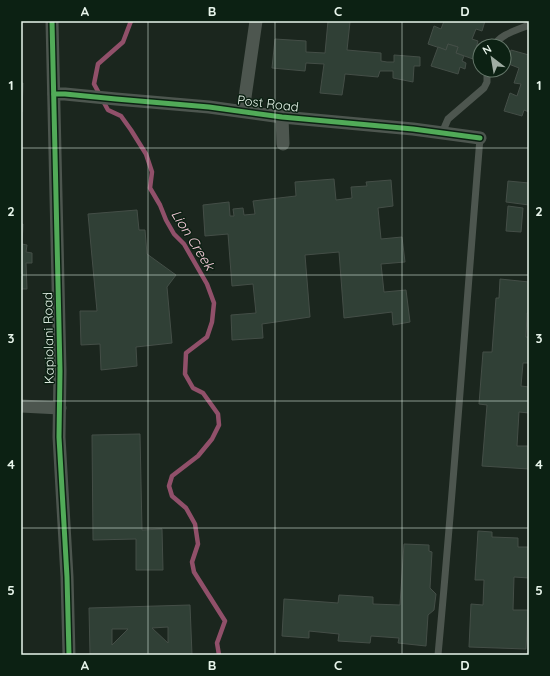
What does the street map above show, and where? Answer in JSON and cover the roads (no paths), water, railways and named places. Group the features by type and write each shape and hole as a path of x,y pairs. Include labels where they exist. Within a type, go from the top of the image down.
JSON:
{"street":[{"name":"Kapiolani Road","path":"52,21 60,444 67,577 69,655"},
{"path":"243,111 256,21"},
{"name":"Post Road","path":"54,94 209,106 282,117 480,138"},
{"path":"282,117 283,144"},
{"path":"22,406 60,408"}],"lane":[{"path":"502,38 529,25"},
{"path":"442,133 448,119 484,88 486,78"},
{"path":"438,655 450,525 460,378 480,138"}],"waterway":[{"name":"Lion Creek","path":"131,21 123,42 98,64 94,84 108,110 121,116 146,154 152,172 150,188 174,234 184,244 207,284 214,303 212,322 207,337 186,353 185,374 193,388 203,393 218,414 219,425 212,439 198,456 172,476 169,486 172,496 186,508 195,524 198,544 192,562 194,572 225,621 217,643 219,655"}]}
